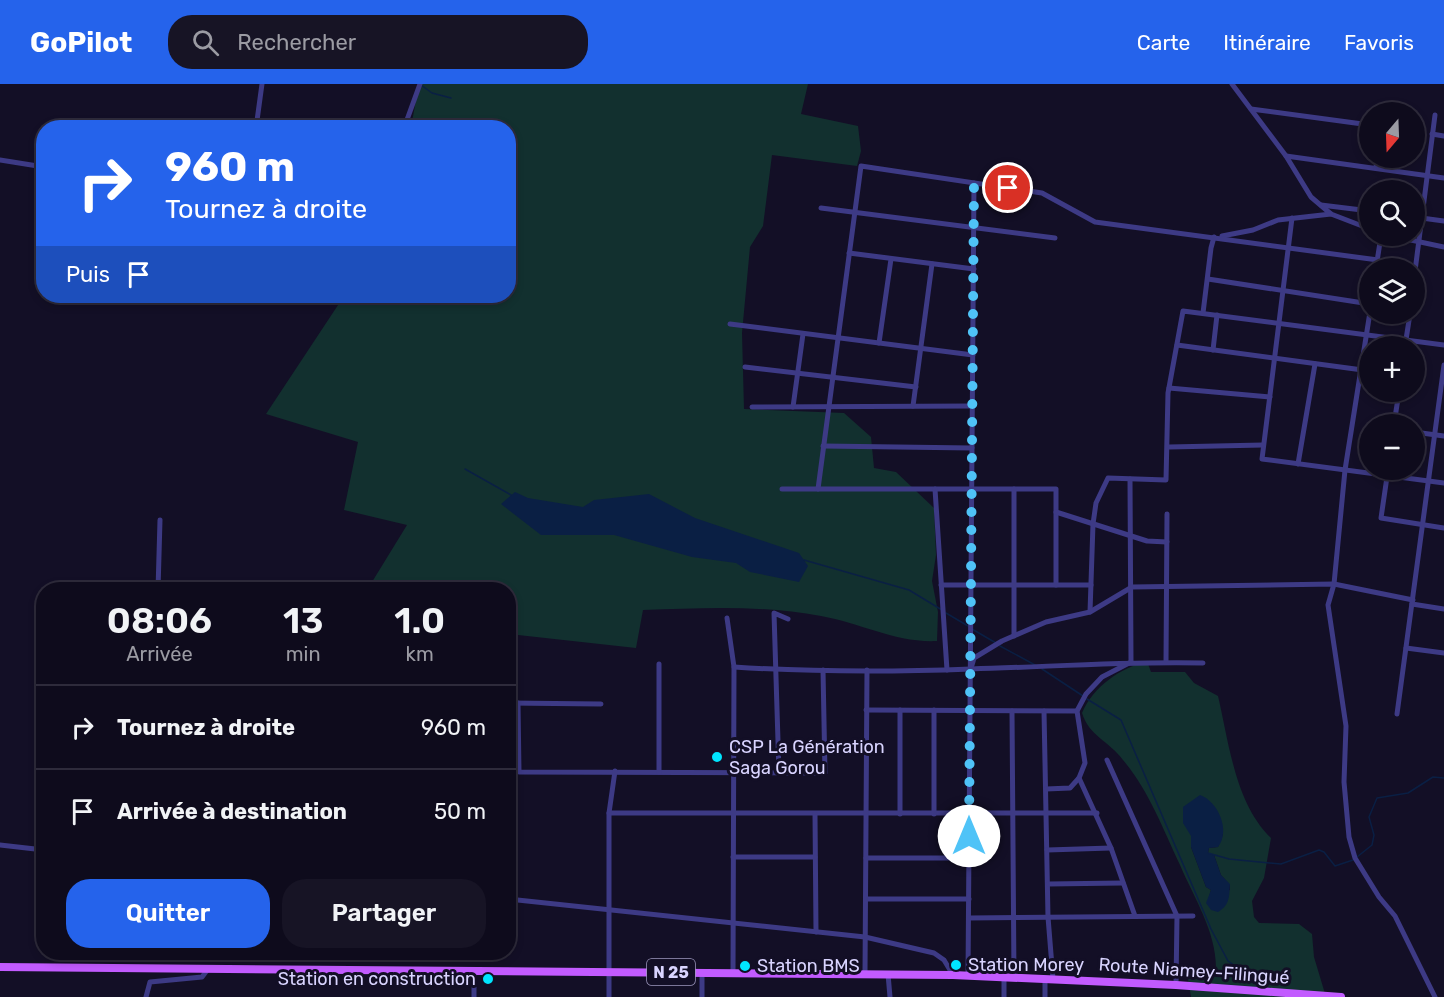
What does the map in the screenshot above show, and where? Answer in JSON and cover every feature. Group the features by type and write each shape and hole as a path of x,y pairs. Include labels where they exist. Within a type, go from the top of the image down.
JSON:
{"main road":[{"name":"Route Niamey-Filingué","path":"0,967 968,975 1176,985 1341,997"}],"street":[{"path":"257,120 262,84"},
{"path":"407,120 420,84"},
{"path":"1232,84 1286,156 1305,190 1331,214 1359,225"},
{"path":"1251,109 1359,124"},
{"path":"1425,193 1435,115"},
{"path":"1432,134 1444,136"},
{"path":"1286,156 1359,166"},
{"path":"0,160 36,167"},
{"path":"818,489 861,166 1042,193 1095,222 1364,258"},
{"path":"1376,168 1444,178"},
{"path":"968,975 974,183"},
{"path":"1321,205 1359,210"},
{"path":"821,208 1055,238"},
{"path":"1214,237 1253,230 1265,224 1292,218 1331,214"},
{"path":"1292,218 1262,459 1359,471"},
{"path":"1425,218 1444,221"},
{"path":"1203,313 1214,237"},
{"path":"1425,244 1444,247"},
{"path":"849,254 974,269"},
{"path":"879,343 891,258"},
{"path":"913,406 932,264"},
{"path":"1208,279 1359,302"},
{"path":"1090,612 1093,524 1096,503 1108,478 1166,480 1168,447 1165,427 1168,388 1183,310 1371,336"},
{"path":"1213,350 1217,315"},
{"path":"730,324 973,355"},
{"path":"1366,335 1368,324"},
{"path":"794,407 803,334"},
{"path":"1425,344 1444,345"},
{"path":"1177,345 1359,370"},
{"path":"1298,464 1315,364"},
{"path":"1397,714 1444,365"},
{"path":"745,367 916,387"},
{"path":"1359,377 1345,470 1334,585 1328,605 1346,726 1344,782 1349,837 1355,858 1379,897 1395,916 1435,997"},
{"path":"1168,388 1269,397"},
{"path":"753,407 972,406"},
{"path":"1437,421 1444,422"},
{"path":"1425,434 1444,436"},
{"path":"1168,447 1263,445"},
{"path":"824,446 972,448"},
{"path":"1130,479 1131,662"},
{"path":"1386,480 1381,518 1444,528"},
{"path":"1424,480 1444,483"},
{"path":"782,489 1056,489 1056,585"},
{"path":"935,489 947,669"},
{"path":"1014,489 1014,636"},
{"path":"1056,512 1146,541 1167,542"},
{"path":"1166,662 1167,514"},
{"path":"158,582 160,520"},
{"path":"941,585 1091,585"},
{"path":"970,669 974,658 1014,636 1046,622 1090,612 1132,587 1334,585 1444,609"},
{"path":"779,774 774,613 788,619"},
{"path":"727,618 734,667 733,972"},
{"path":"1406,648 1444,653"},
{"path":"1046,789 1071,788 1079,778 1085,763 1077,711 1086,694 1102,677 1131,662"},
{"path":"734,667 867,670 970,669 1131,662 1203,663"},
{"path":"659,664 659,772"},
{"path":"601,704 518,703 519,772 825,773 823,670"},
{"path":"865,974 867,670"},
{"path":"867,710 1077,711"},
{"path":"900,710 900,813"},
{"path":"934,710 934,813"},
{"path":"1012,711 1014,978"},
{"path":"1044,711 1049,979 1045,997"},
{"path":"1107,760 1177,916 1176,985"},
{"path":"609,997 609,813 615,771"},
{"path":"1079,778 1097,813 1135,916"},
{"path":"609,813 1097,813"},
{"path":"815,814 816,932"},
{"path":"0,845 36,848"},
{"path":"1047,850 1111,848"},
{"path":"733,856 816,857"},
{"path":"866,858 969,858"},
{"path":"1047,884 1123,883"},
{"path":"866,898 969,899"},
{"path":"516,900 865,938 934,953 944,960 953,975"},
{"path":"969,918 1194,916"},
{"path":"146,997 150,982 202,977 208,969"},
{"path":"474,971 474,997"},
{"path":"702,972 702,997"},
{"path":"888,974 890,997"},
{"path":"1004,977 1004,997"}],"green space":[{"path":"419,84 808,84 801,114 858,126 861,151 857,166 772,155 763,226 750,247 742,333 744,409 844,413 871,437 874,468 896,472 934,508 936,555 932,581 938,612 937,641 907,639 836,619 777,610 732,608 643,610 636,648 516,635 516,582 372,582 407,525 344,510 358,442 266,414 339,303 516,303 516,120 412,120"},
{"path":"1147,661 1151,672 1185,672 1194,683 1218,696 1241,790 1259,824 1271,838 1264,878 1252,901 1254,917 1259,923 1299,924 1312,934 1314,957 1326,997 1191,997 1188,979 1216,968 1208,928 1148,797 1118,753 1094,733 1082,713 1100,687 1117,674","holes":["1223,834 1218,847 1209,848 1208,853 1214,855 1221,875 1230,885 1230,890 1209,897 1211,890 1206,887 1191,847 1191,836"]}],"water":[{"path":"515,492 528,498 583,507 594,500 649,494 695,518 799,553 808,566 799,582 750,572 736,563 692,557 614,535 541,535 501,504"},
{"path":"1200,795 1212,803 1223,825 1222,840 1218,847 1209,848 1208,853 1214,855 1221,875 1230,884 1227,903 1218,912 1211,910 1206,903 1211,890 1206,887 1191,847 1191,836 1183,823 1183,807"}],"waterway":[{"path":"421,85 432,93 451,98"},
{"path":"465,469 511,495"},
{"path":"804,560 909,590 942,610"},
{"path":"946,613 968,626"},
{"path":"972,629 996,643"},
{"path":"1000,646 1035,665"},
{"path":"1042,669 1083,696"},
{"path":"1087,699 1121,720 1211,929 1228,961 1258,982"},
{"path":"1357,857 1372,845 1374,835 1369,817 1377,798 1408,793 1433,777 1444,778"},
{"path":"1208,853 1229,859 1281,864 1319,850 1324,852 1335,866 1353,860"}],"place":[{"name":"CSP La Génération Saga Gorou","path":"717,757"},
{"name":"Station Morey","path":"956,965"},
{"name":"Station BMS","path":"745,966"},
{"name":"Station en construction","path":"488,979"}],"route":[{"path":"969,836 974,183 1008,188"}]}
